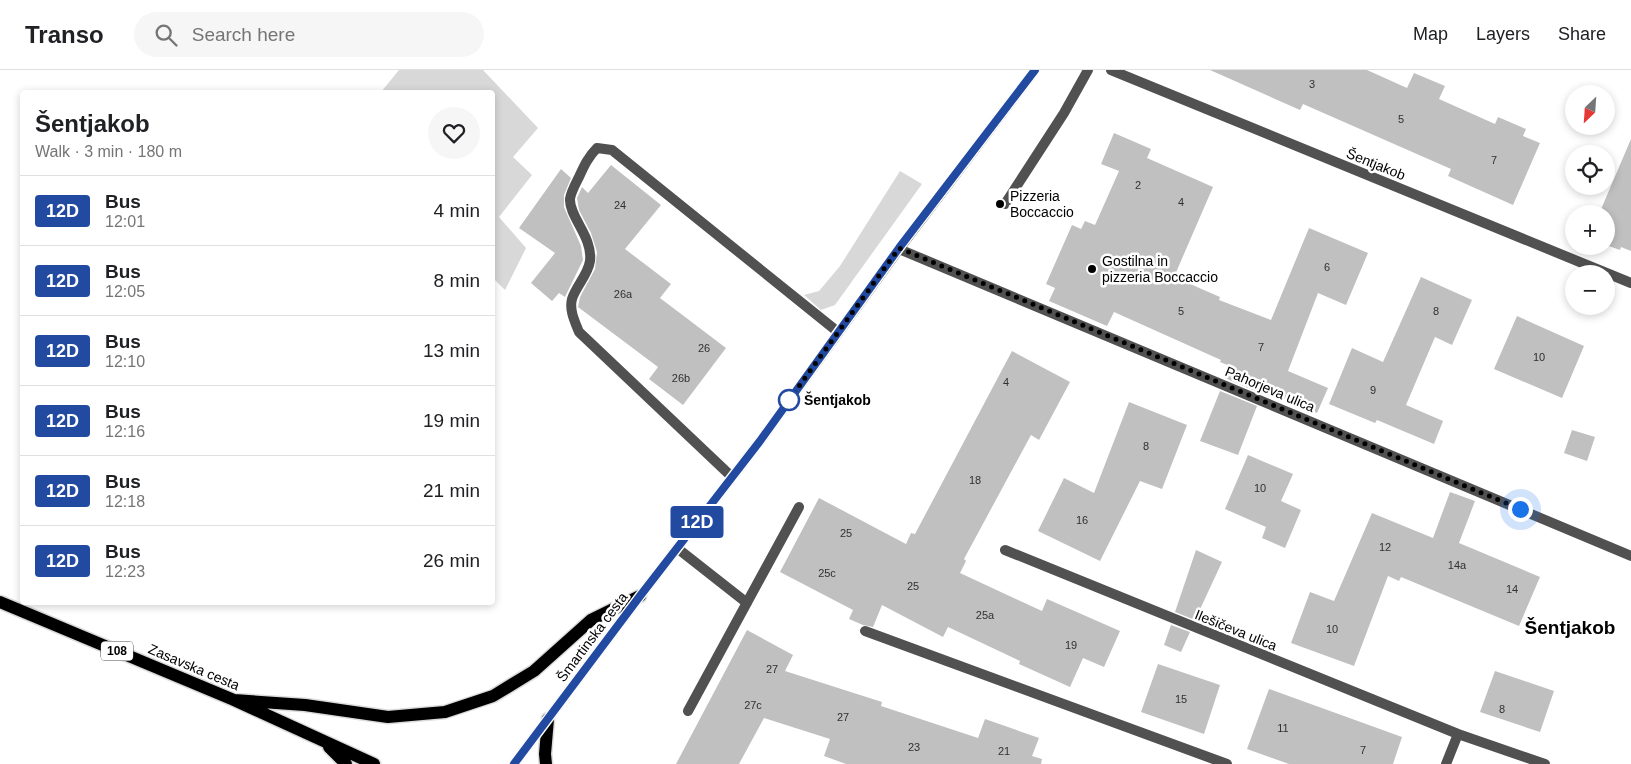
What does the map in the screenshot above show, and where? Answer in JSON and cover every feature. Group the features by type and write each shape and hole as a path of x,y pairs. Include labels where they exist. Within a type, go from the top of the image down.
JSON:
{"main road":[{"name":"Šmartinska cesta","path":"514,764 732,477 899,248 1035,70"},
{"path":"234,700 304,705 388,717 445,712 493,696 534,671 591,620 640,596"},
{"name":"Zasavska cesta","path":"0,602 234,700 374,764"},
{"path":"546,764 548,720"},
{"path":"322,740 346,764"}],"street":[{"path":"1005,204 1064,113 1088,70"},
{"name":"Šentjakob","path":"1111,70 1631,283"},
{"path":"732,477 579,332 572,315 572,300 590,260 589,246 570,199 588,157 596,148 612,150 838,332"},
{"name":"Pahorjeva ulica","path":"899,248 1631,556"},
{"path":"688,711 799,507"},
{"path":"677,548 747,603"},
{"name":"Ilešičeva ulica","path":"1005,550 1458,734 1545,764"},
{"path":"865,631 1227,764"},
{"path":"1446,764 1458,734"}],"shaded area":[{"path":"399,70 483,70 538,128 513,157 532,175 499,217 526,248 505,290 495,280 495,90 383,90"},
{"path":"900,171 922,184 835,305 821,310 804,295 819,291 840,266"}],"building":[{"path":"1210,70 1367,70 1407,88 1414,73 1445,86 1439,99 1495,124 1498,117 1526,129 1523,136 1540,143 1513,205 1448,176 1451,169 1303,104 1300,110"},
{"path":"1114,133 1151,149 1147,158 1213,187 1174,277 1220,297 1219,300 1271,320 1309,228 1368,253 1346,305 1318,293 1288,371 1328,388 1317,413 1263,390 1262,394 1225,378 1230,366 1220,362 1221,360 1114,312 1107,326 1049,301 1055,288 1046,284 1072,225 1081,229 1085,221 1095,225 1119,171 1101,164"},
{"path":"1631,139 1631,251 1621,247 1620,250 1615,248 1615,205 1603,205 1607,195 1615,195 1615,176"},
{"path":"611,165 661,205 625,249 671,284 660,298 726,348 683,405 649,379 658,367 578,307 580,297 595,269 597,252 591,233 579,210 577,198 582,187 588,193"},
{"path":"561,169 571,178 564,195 564,207 581,246 583,260 565,297 559,293 552,301 531,283 555,253 519,228"},
{"path":"1421,277 1472,300 1452,345 1435,337 1406,405 1443,421 1434,444 1377,420 1375,423 1329,404 1352,348 1383,362"},
{"path":"1517,316 1584,346 1562,398 1494,369"},
{"path":"1012,351 1070,382 1039,440 1031,435 964,559 966,561 960,573 1042,611 1047,599 1120,631 1104,667 1083,658 1070,687 1019,664 1020,661 948,627 943,637 882,605 873,627 863,625 849,619 853,610 780,572 819,498 906,544 911,533 915,534"},
{"path":"1220,391 1257,406 1238,455 1200,441"},
{"path":"1129,402 1187,425 1162,489 1140,481 1100,561 1038,531 1064,478 1094,493"},
{"path":"1572,430 1595,437 1587,461 1564,453"},
{"path":"1248,455 1293,474 1281,501 1301,510 1285,548 1262,538 1266,527 1225,509"},
{"path":"1450,492 1475,501 1459,543 1540,577 1519,626 1401,577 1399,581 1388,576 1354,666 1291,643 1310,592 1334,601 1372,513 1433,538"},
{"path":"1196,550 1222,562 1195,620 1175,612"},
{"path":"1171,625 1190,632 1181,652 1164,645"},
{"path":"747,630 793,655 785,671 882,702 881,706 978,738 985,719 1039,738 1032,756 1042,759 1041,764 846,764 824,756 830,739 764,718 739,764 676,764"},
{"path":"1158,664 1220,685 1204,734 1141,712"},
{"path":"1495,671 1554,691 1540,732 1480,712"},
{"path":"1269,689 1402,737 1393,764 1289,764 1247,749"}],"bus line":[{"name":"12D","path":"514,764 640,596 760,441 899,248 1035,70"}],"place":[{"name":"Pizzeria Boccaccio","path":"1000,204"},
{"name":"Gostilna in pizzeria Boccaccio","path":"1092,269"},
{"name":"Šentjakob","path":"789,400"}],"district":[{"name":"Šentjakob","path":"1570,627"}],"route":[{"path":"789,400 899,248 1520,509"}]}
